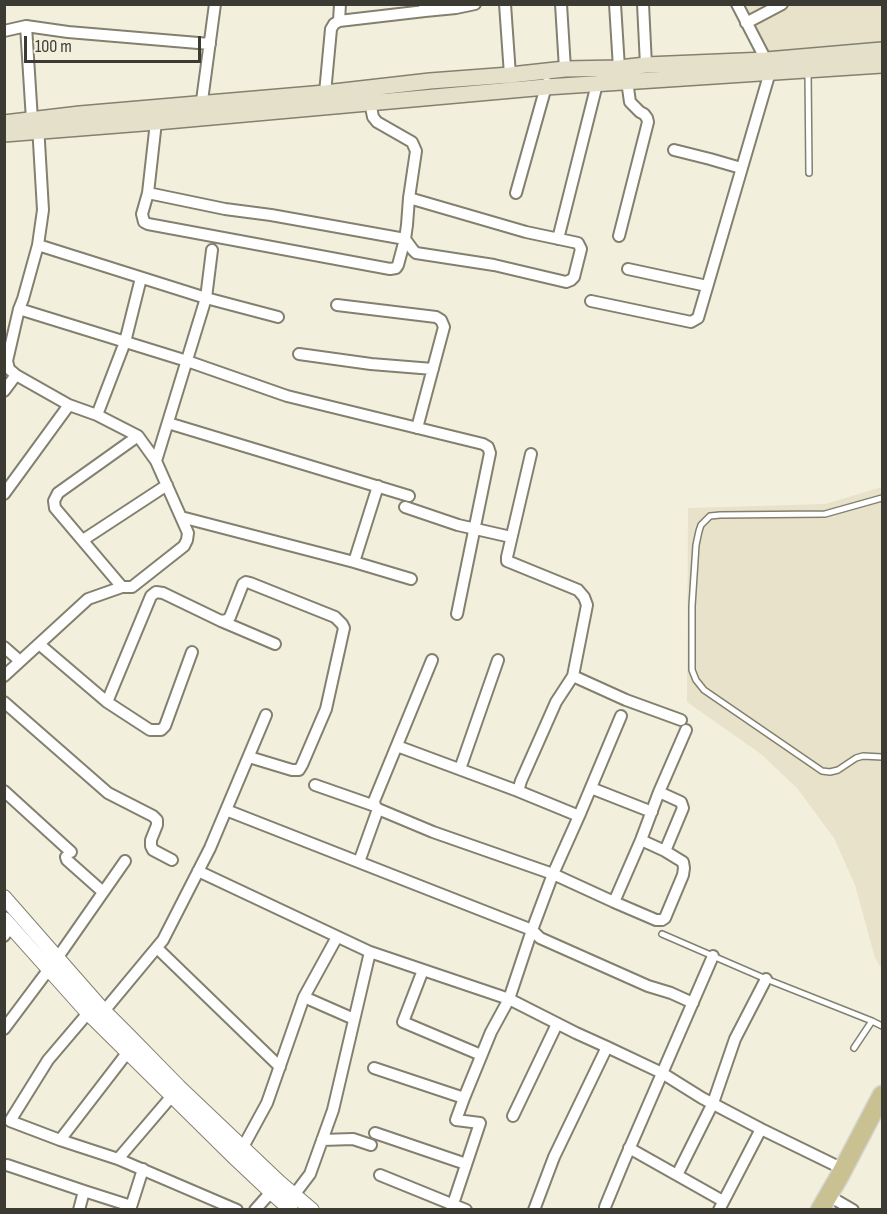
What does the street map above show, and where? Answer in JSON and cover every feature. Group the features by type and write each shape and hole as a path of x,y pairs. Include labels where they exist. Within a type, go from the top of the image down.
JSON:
{"main road":[{"path":"4,134 36,124 369,95 597,84 768,66 882,50"},
{"path":"4,123 156,122 201,111 325,93 369,95 430,81 548,70 646,65 768,66 808,70 882,65"},
{"path":"825,1203 882,1095"}],"street":[{"path":"201,111 215,4"},
{"path":"339,4 339,21"},
{"path":"325,93 331,29 339,21 424,8 456,8 476,4"},
{"path":"505,4 510,75"},
{"path":"561,4 565,69"},
{"path":"615,4 619,68"},
{"path":"643,4 646,65"},
{"path":"591,300 691,322 698,318 768,66 737,4"},
{"path":"746,23 782,4"},
{"path":"4,31 26,26 68,32 210,44"},
{"path":"4,676 88,599 122,587 132,587 175,555 184,546 188,533 156,461 138,436 97,415 69,405 9,369 7,361 19,309 38,245 44,210 26,26"},
{"path":"516,193 546,87 548,70"},
{"path":"619,236 648,122 644,114 630,102 627,81"},
{"path":"558,239 597,84"},
{"path":"156,122 148,193 142,214 144,222 390,269 396,268 405,239 416,151 412,142 377,122 373,117 369,95"},
{"path":"674,150 741,168"},
{"path":"148,193 225,209 405,239 416,253 494,265 568,281 574,277 580,247 578,243 526,232 409,198"},
{"path":"38,245 206,298 278,317"},
{"path":"156,461 206,298 212,250"},
{"path":"628,269 707,286"},
{"path":"97,415 124,342 141,278"},
{"path":"338,305 436,317 441,320 444,327 417,428"},
{"path":"19,309 187,361 287,396 488,447 490,453 456,614"},
{"path":"299,354 371,364 433,369"},
{"path":"4,391 16,375"},
{"path":"4,494 69,405"},
{"path":"168,423 409,496"},
{"path":"122,587 55,508 54,501 58,493 138,436"},
{"path":"518,791 556,702 573,676 586,606 584,597 578,590 507,561 531,454"},
{"path":"83,540 167,485"},
{"path":"354,562 378,486"},
{"path":"405,507 458,525 511,537"},
{"path":"181,517 411,579"},
{"path":"221,621 230,617 243,584 246,582 335,617 344,628 326,709 299,770 249,757"},
{"path":"107,702 152,596 156,592 163,593 275,644"},
{"path":"39,644 107,702 150,730 161,730 165,726 192,652"},
{"path":"4,647 20,661"},
{"path":"359,862 377,808 374,801 432,660"},
{"path":"460,769 498,660"},
{"path":"573,676 683,725 652,812 614,902"},
{"path":"4,702 108,793 153,816 157,820 151,846 153,850 171,860"},
{"path":"104,1011 164,940 210,848 266,715"},
{"path":"452,1207 480,1123 456,1120 491,1032 509,999 553,874 621,716"},
{"path":"397,746 579,816"},
{"path":"315,785 434,832 553,874 656,920 662,920 665,918 683,875 683,862 641,840"},
{"path":"591,788 652,812"},
{"path":"4,791 68,855 67,860 103,892"},
{"path":"659,792 683,805 665,851"},
{"path":"226,810 532,930 540,938 648,986 693,1003"},
{"path":"58,957 125,861"},
{"path":"198,871 370,952 509,999 662,1073 761,1129 843,1169"},
{"path":"4,897 104,1011 179,1087 294,1195 312,1209"},
{"path":"7,927 127,1053 291,1209"},
{"path":"243,1147 267,1103 304,997 337,937"},
{"path":"157,948 280,1067"},
{"path":"294,1195 310,1174 333,1110 370,952"},
{"path":"606,1209 629,1148 713,956"},
{"path":"4,1029 49,969"},
{"path":"423,970 403,1022 481,1055"},
{"path":"677,1175 712,1103 735,1039 766,979"},
{"path":"304,997 354,1019"},
{"path":"88,1014 48,1060 8,1120 118,1159 237,1209"},
{"path":"513,1116 557,1024"},
{"path":"534,1209 554,1157 607,1047"},
{"path":"60,1140 127,1053"},
{"path":"374,1068 464,1098"},
{"path":"118,1159 171,1096"},
{"path":"629,1148 677,1175 721,1205 761,1129"},
{"path":"375,1133 466,1164"},
{"path":"322,1140 353,1139 371,1145"},
{"path":"5,1167 84,1191 130,1208 143,1170"},
{"path":"380,1175 452,1207 466,1209"},
{"path":"79,1209 84,1191"},
{"path":"255,1209 271,1192"},
{"path":"825,1203 854,1209"}],"lane":[{"path":"808,70 809,173"},
{"path":"882,498 825,514 710,516 701,525 696,545 692,606 692,670 704,690 822,771 838,770 863,756 882,757"},
{"path":"662,934 882,1026"},
{"path":"854,1048 872,1021"}],"shaded area":[{"path":"738,5 882,5 882,50 766,60"},
{"path":"882,487 882,969 875,958 855,885 834,838 797,788 761,754 687,702 688,508 825,504"}]}
